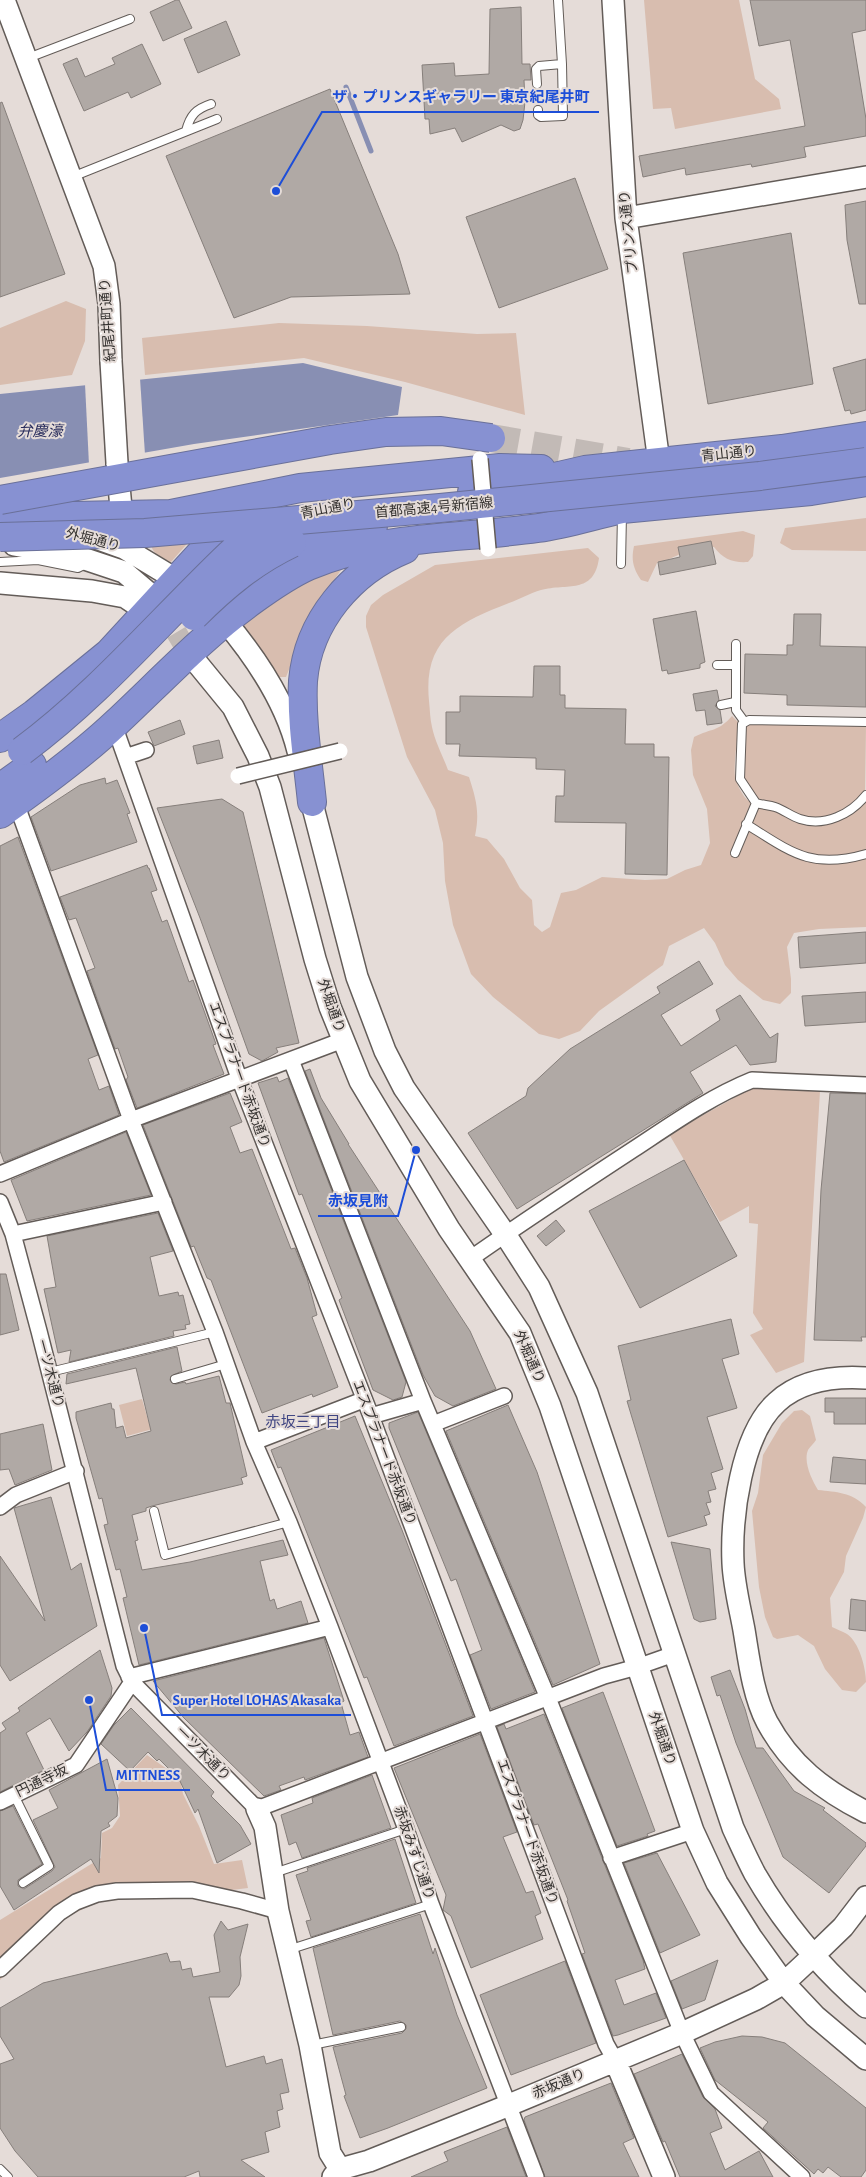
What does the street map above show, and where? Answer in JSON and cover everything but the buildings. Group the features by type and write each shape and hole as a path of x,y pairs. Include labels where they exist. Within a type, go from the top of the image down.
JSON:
{"highway":[{"path":"0,500 330,440 386,432 441,432 486,448"},
{"name":"青山通り","path":"286,532 327,507 502,489 585,470 782,449 866,436"},
{"name":"首都高速4号新宿線","path":"0,537 145,533 420,510 760,476 866,462"},
{"path":"0,521 24,517 171,514 300,488 500,468 585,470"},
{"name":"青山通り","path":"5,802 13,755 55,726 96,690 245,541 286,532 340,530 536,509 622,509 810,491 866,482"},
{"path":"13,755 34,714 109,653 143,603 177,580 213,540 243,514 300,488"},
{"path":"5,802 64,768 114,725 188,652 225,621 278,582 308,566 350,551 430,539 538,528 622,509"},
{"path":"312,802 303,697 308,656 317,630 329,608 344,591 373,566 396,552 430,539"}],"main road":[{"name":"紀尾井町通り","path":"4,0 104,266 109,304 117,463 123,516 124,572 143,603"},
{"name":"プリンス通り","path":"613,0 626,218 659,462"},
{"path":"626,218 866,177"},
{"name":"外堀通り","path":"0,521 90,536 124,548 177,580"},
{"path":"0,542 92,560 124,572 143,603"},
{"path":"0,583 92,591 143,603"},
{"path":"225,621 254,658 286,714 312,802 357,977 385,1051 404,1088 505,1234 539,1287 587,1393 733,1828 755,1874 813,1956 866,2007"},
{"name":"外堀通り","path":"188,652 233,707 258,756 270,787 315,959 335,1024 360,1081 449,1230 520,1333 550,1406 693,1831 717,1883 751,1937 784,1983 815,2016 866,2059"},
{"path":"866,1378 837,1378 811,1382 796,1389 777,1402 765,1416 755,1434 741,1476 736,1509 733,1563 735,1584 753,1678 759,1702 767,1722 799,1767 820,1786 866,1812"},
{"name":"一ツ木通り","path":"257,1808 265,1826 278,1911 310,2046 330,2153 336,2173"},
{"name":"赤坂通り","path":"336,2173 509,2105 682,2033 756,1999 784,1983 842,1927 866,1897"},
{"name":"エスプラナード赤坂通り","path":"615,2060 664,2177"}],"street":[{"path":"486,448 488,549"},
{"name":"エスプラナード赤坂通り","path":"114,725 239,1078 486,1720 606,2044 615,2060"},
{"path":"131,755 146,750"},
{"path":"238,776 340,752"},
{"name":"赤坂みすじ通り","path":"5,802 215,1332 254,1442 291,1526 406,1828 431,1904 536,2177"},
{"path":"0,1174 130,1120 343,1040"},
{"path":"291,1060 423,1401 548,1698 682,2033 710,2093 802,2177"},
{"path":"470,1259 682,1118 735,1087 752,1080 866,1085"},
{"name":"一ツ木通り","path":"0,1202 12,1234 50,1372 76,1471 120,1656 130,1680 257,1808"},
{"path":"12,1234 164,1202"},
{"path":"433,1424 504,1396"},
{"path":"254,1442 363,1400"},
{"path":"370,1416 423,1401"},
{"path":"0,1507 16,1496 76,1471"},
{"path":"130,1680 330,1627"},
{"path":"257,1808 604,1676 674,1654"},
{"name":"円通寺坂","path":"0,1802 76,1765 130,1680"},
{"path":"611,1858 693,1831"},
{"path":"0,1970 59,1913 76,1902 97,1894 118,1891 192,1890 278,1911"}],"lane":[{"path":"538,110 538,115 541,117 563,116 558,0"},
{"path":"26,59 130,18"},
{"path":"537,84 536,69 538,66 562,64"},
{"path":"186,132 188,123 198,108 211,104"},
{"path":"72,177 218,119"},
{"path":"621,564 622,509"},
{"path":"0,562 38,560 78,568 92,560"},
{"path":"736,644 735,702 738,714 744,721"},
{"path":"717,665 736,665"},
{"path":"721,705 735,702"},
{"path":"744,721 866,722"},
{"path":"744,721 742,724 740,779 756,804 775,807 800,819 819,821 843,814 857,805 866,795"},
{"path":"735,852 756,804"},
{"path":"746,824 786,849 811,860 842,861 866,854"},
{"path":"50,1372 215,1332"},
{"path":"175,1379 226,1364"},
{"path":"154,1511 165,1555 291,1526"},
{"path":"14,1795 50,1866 23,1883"},
{"path":"272,1874 406,1828"},
{"path":"287,1950 431,1904"},
{"path":"310,2046 401,2028"},
{"path":"0,2169 8,2177"}],"shaded area":[{"path":"644,0 739,0 755,79 779,99 781,109 675,129 671,108 653,109"},
{"path":"66,301 86,309 85,341 72,375 0,385 0,328"},
{"path":"279,323 367,326 477,334 516,333 525,415 405,382 304,358 145,375 142,338"},
{"path":"866,518 866,551 792,550 780,543 785,528"},
{"path":"208,520 171,562 152,549 149,526"},
{"path":"743,531 755,535 753,556 748,562 738,562 729,559 721,555 714,547 706,547 657,563 648,582 641,580 634,568 634,546"},
{"path":"588,548 599,558 596,570 585,583 537,591 474,618 448,636 438,648 432,662 429,680 429,701 433,733 448,770 469,777 477,806 475,836 487,839 504,859 520,888 532,900 534,925 542,932 550,927 561,893 576,890 602,877 645,880 667,879 701,865 710,843 707,809 693,775 691,750 694,737 719,727 732,716 739,723 735,762 736,781 750,802 775,811 793,821 803,824 823,825 850,814 866,801 866,927 819,929 794,933 787,947 791,993 780,1004 763,1000 738,980 725,965 715,943 704,928 669,946 663,965 599,1011 580,1031 559,1039 539,1034 493,997 471,974 453,925 445,881 443,843 435,810 407,757 366,627 366,616 371,605 383,595 435,565"},
{"path":"343,567 322,598 304,632 286,677 276,677 242,627 243,624 292,586"},
{"path":"750,723 860,724 866,726 865,792 844,810 827,817 818,818 799,816 775,804 757,798 749,789 743,775 745,728"},
{"path":"752,1088 820,1091 804,1362 776,1373 750,1335 763,1329 753,1313 758,1224 749,1223 749,1206 720,1222 669,1134"},
{"path":"142,1399 148,1420 158,1417 160,1427 127,1436 119,1405"},
{"path":"802,1410 810,1416 816,1440 808,1450 807,1465 818,1490 837,1492 855,1498 866,1507 846,1556 844,1572 830,1598 832,1627 845,1633 855,1643 865,1670 866,1682 856,1692 842,1690 825,1669 814,1646 798,1635 777,1639 773,1637 765,1617 759,1587 752,1511 758,1493 763,1455 782,1423 794,1411"},
{"path":"147,1755 180,1778 183,1794 199,1826 214,1864 242,1860 248,1888 191,1895 106,1897 50,1926 0,1980 0,1920 101,1858 102,1833 112,1828 120,1816 118,1785"}],"water":[{"name":"弁慶濠","path":"303,363 402,387 398,415 194,444 0,478 0,394"}],"pier":[{"path":"140,378 145,455 89,465 85,384"}],"waterway":[{"path":"346,87 371,151"}],"tunnel":[{"path":"491,438 628,462"},
{"path":"160,605 188,652"}],"place":[{"name":"ザ・プリンスギャラリー 東京紀尾井町","path":"276,191"},
{"name":"赤坂見附","path":"416,1150"},
{"name":"Super Hotel LOHAS Akasaka","path":"144,1628"},
{"name":"MITTNESS","path":"89,1700"}],"district":[{"name":"赤坂三丁目","path":"303,1422"}]}
